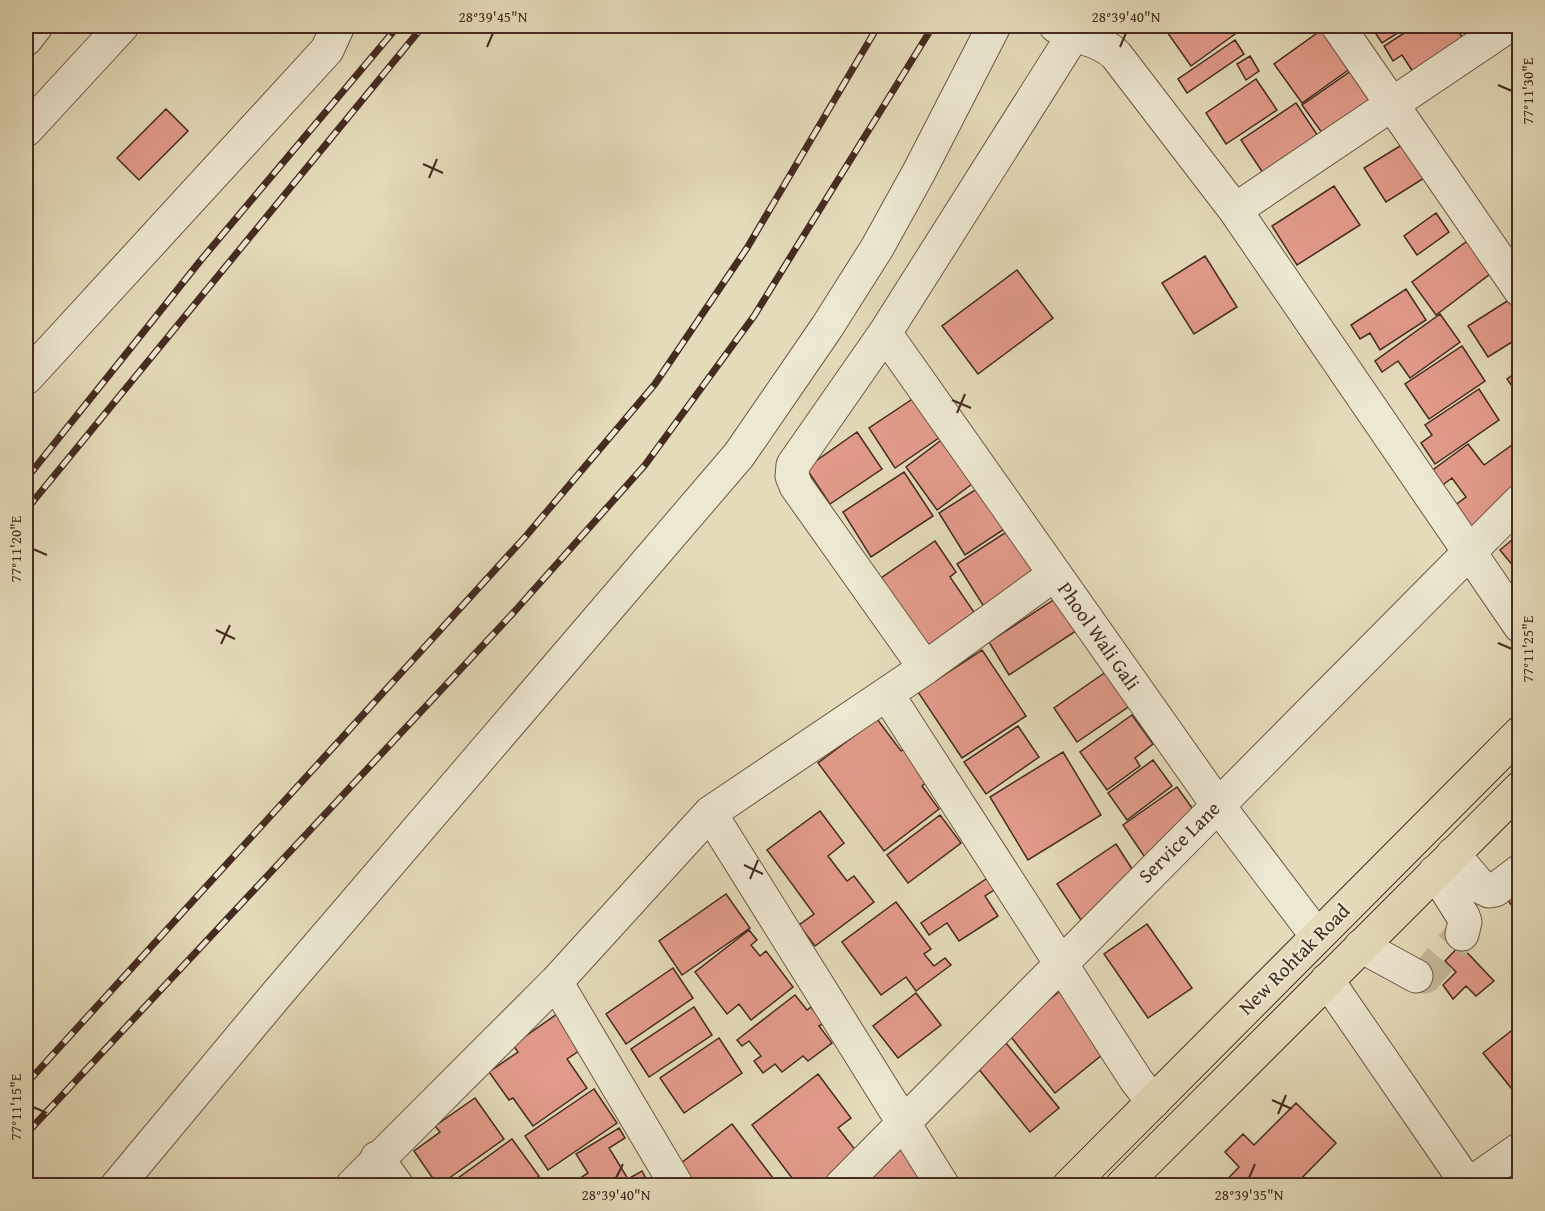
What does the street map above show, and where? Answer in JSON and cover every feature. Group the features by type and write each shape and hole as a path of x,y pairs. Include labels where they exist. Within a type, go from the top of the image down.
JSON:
{"main road":[{"name":"New Rohtak Road","path":"1069,1185 1520,733"},
{"name":"New Rohtak Road","path":"1122,1185 1520,788"}],"street":[{"path":"26,39 36,26"},
{"path":"26,130 122,26"},
{"path":"26,378 327,50 338,26"},
{"path":"117,1185 277,994 739,455 821,336 877,248 994,26"},
{"path":"1338,26 1520,290"},
{"path":"1235,210 1508,26"},
{"path":"925,668 792,476 793,465 885,333 1069,29 1106,45 1116,55 1235,210 1520,626"},
{"name":"Phool Wali Gali","path":"885,333 1217,804 1317,936"},
{"name":"Service Lane","path":"841,1185 1520,501"},
{"path":"352,1185 556,982 710,813 925,668 1055,574"},
{"path":"887,694 1136,1080 1154,1102"},
{"path":"710,813 943,1185"},
{"path":"1444,863 1489,891 1501,886 1520,871"},
{"path":"1444,863 1465,922 1462,934"},
{"path":"1361,946 1416,976"},
{"path":"1327,980 1468,1185 1520,1149"},
{"path":"556,982 677,1185"},
{"path":"377,1158 397,1185"}],"building":[{"path":"1175,26 1246,26 1191,66 1167,32"},
{"path":"1327,26 1361,61 1302,103 1274,64"},
{"path":"1409,26 1382,43 1372,28"},
{"path":"1415,26 1455,26 1468,46 1417,78 1402,55 1393,61 1384,46"},
{"path":"1235,40 1244,54 1187,93 1178,79"},
{"path":"1250,56 1259,71 1246,80 1237,64"},
{"path":"1351,71 1373,102 1325,137 1302,105"},
{"path":"1256,79 1277,110 1226,144 1206,113"},
{"path":"1296,103 1322,142 1267,179 1241,140"},
{"path":"166,109 188,131 139,180 117,158"},
{"path":"1408,141 1429,175 1386,202 1364,168"},
{"path":"1334,186 1360,225 1297,265 1272,226"},
{"path":"1436,213 1449,232 1417,255 1404,236"},
{"path":"1474,236 1498,268 1436,315 1412,282"},
{"path":"1205,256 1237,307 1194,334 1162,283"},
{"path":"1017,270 1053,318 978,374 942,326"},
{"path":"1406,289 1426,320 1380,350 1370,333 1360,339 1351,325"},
{"path":"1515,296 1520,303 1520,337 1488,357 1468,326"},
{"path":"1440,314 1460,342 1410,378 1398,361 1382,372 1375,361"},
{"path":"1462,346 1485,381 1429,419 1405,384"},
{"path":"1520,370 1520,386 1514,389 1507,379"},
{"path":"1479,389 1499,420 1435,464 1421,443 1432,435 1425,425"},
{"path":"923,392 949,431 895,468 869,428"},
{"path":"857,432 882,469 830,504 806,468"},
{"path":"948,435 980,478 937,510 906,467"},
{"path":"1468,444 1484,465 1512,445 1520,456 1520,463 1515,467 1520,474 1520,494 1469,536 1450,509 1466,497 1452,478 1440,487 1430,472"},
{"path":"904,472 933,516 871,557 843,512"},
{"path":"986,483 1012,524 965,555 939,513"},
{"path":"1017,525 1048,574 988,613 957,564"},
{"path":"1520,533 1520,574 1500,550"},
{"path":"935,541 956,572 950,577 982,624 935,657 881,578"},
{"path":"1064,593 1085,625 1009,675 989,642"},
{"path":"982,650 1026,716 962,758 918,692"},
{"path":"1113,667 1137,701 1077,742 1054,708"},
{"path":"1132,715 1153,744 1135,758 1140,766 1107,790 1080,752"},
{"path":"877,719 901,751 905,748 929,780 922,786 939,809 884,851 818,763"},
{"path":"1018,726 1039,757 986,794 964,762"},
{"path":"1063,752 1101,815 1028,860 990,797"},
{"path":"1153,760 1172,786 1127,820 1108,793"},
{"path":"1177,787 1200,819 1146,859 1123,825"},
{"path":"820,811 844,843 828,856 847,881 854,876 874,902 815,946 799,925 814,914 767,850"},
{"path":"940,815 961,843 908,883 887,855"},
{"path":"1116,844 1136,875 1118,895 1081,920 1057,884"},
{"path":"989,877 997,888 985,896 998,916 959,941 947,923 929,935 921,923"},
{"path":"1520,890 1520,917 1507,899"},
{"path":"726,894 750,928 682,975 659,941"},
{"path":"896,902 931,949 924,954 934,966 945,958 951,965 916,991 906,977 881,995 842,942"},
{"path":"1147,924 1192,988 1148,1018 1104,954"},
{"path":"749,930 757,940 751,945 760,956 766,951 793,987 751,1020 739,1004 727,1014 695,972"},
{"path":"1460,945 1494,981 1476,996 1466,986 1453,999 1443,985 1456,972 1445,961"},
{"path":"673,968 693,998 626,1044 606,1014"},
{"path":"1070,983 1113,1046 1055,1093 1008,1033"},
{"path":"916,993 941,1025 898,1058 873,1026"},
{"path":"795,995 807,1010 811,1007 824,1023 819,1026 832,1043 808,1061 803,1056 782,1072 775,1064 763,1073 754,1061 761,1056 749,1041 742,1046 737,1040"},
{"path":"694,1007 712,1035 649,1077 631,1049"},
{"path":"557,1014 582,1049 567,1059 587,1088 533,1126 513,1098 509,1100 489,1072 518,1052 513,1045"},
{"path":"1520,1024 1520,1099 1483,1053"},
{"path":"719,1038 742,1073 684,1113 660,1078"},
{"path":"1006,1043 1059,1108 1030,1132 977,1067"},
{"path":"818,1074 851,1118 838,1128 860,1156 822,1186 798,1186 752,1125"},
{"path":"594,1089 617,1123 548,1170 525,1136"},
{"path":"475,1098 504,1139 438,1186 414,1151 440,1132 435,1126"},
{"path":"1296,1103 1336,1143 1294,1186 1221,1186 1239,1167 1225,1152 1243,1134 1254,1145"},
{"path":"732,1124 779,1186 684,1186 672,1170"},
{"path":"619,1128 625,1138 609,1148 628,1179 642,1171 650,1186 568,1186 588,1173 576,1154"},
{"path":"512,1139 539,1176 525,1186 457,1186 454,1181"},
{"path":"903,1147 929,1186 873,1186 865,1174"}],"tunnel":[{"path":"1416,976 1425,977 1462,934"}],"railway":[{"path":"26,479 201,260 398,26"},
{"path":"26,510 423,26"},
{"path":"26,1084 526,536 655,384 747,248 878,26"},
{"path":"26,1134 514,612 645,465 754,316 933,26"}]}
